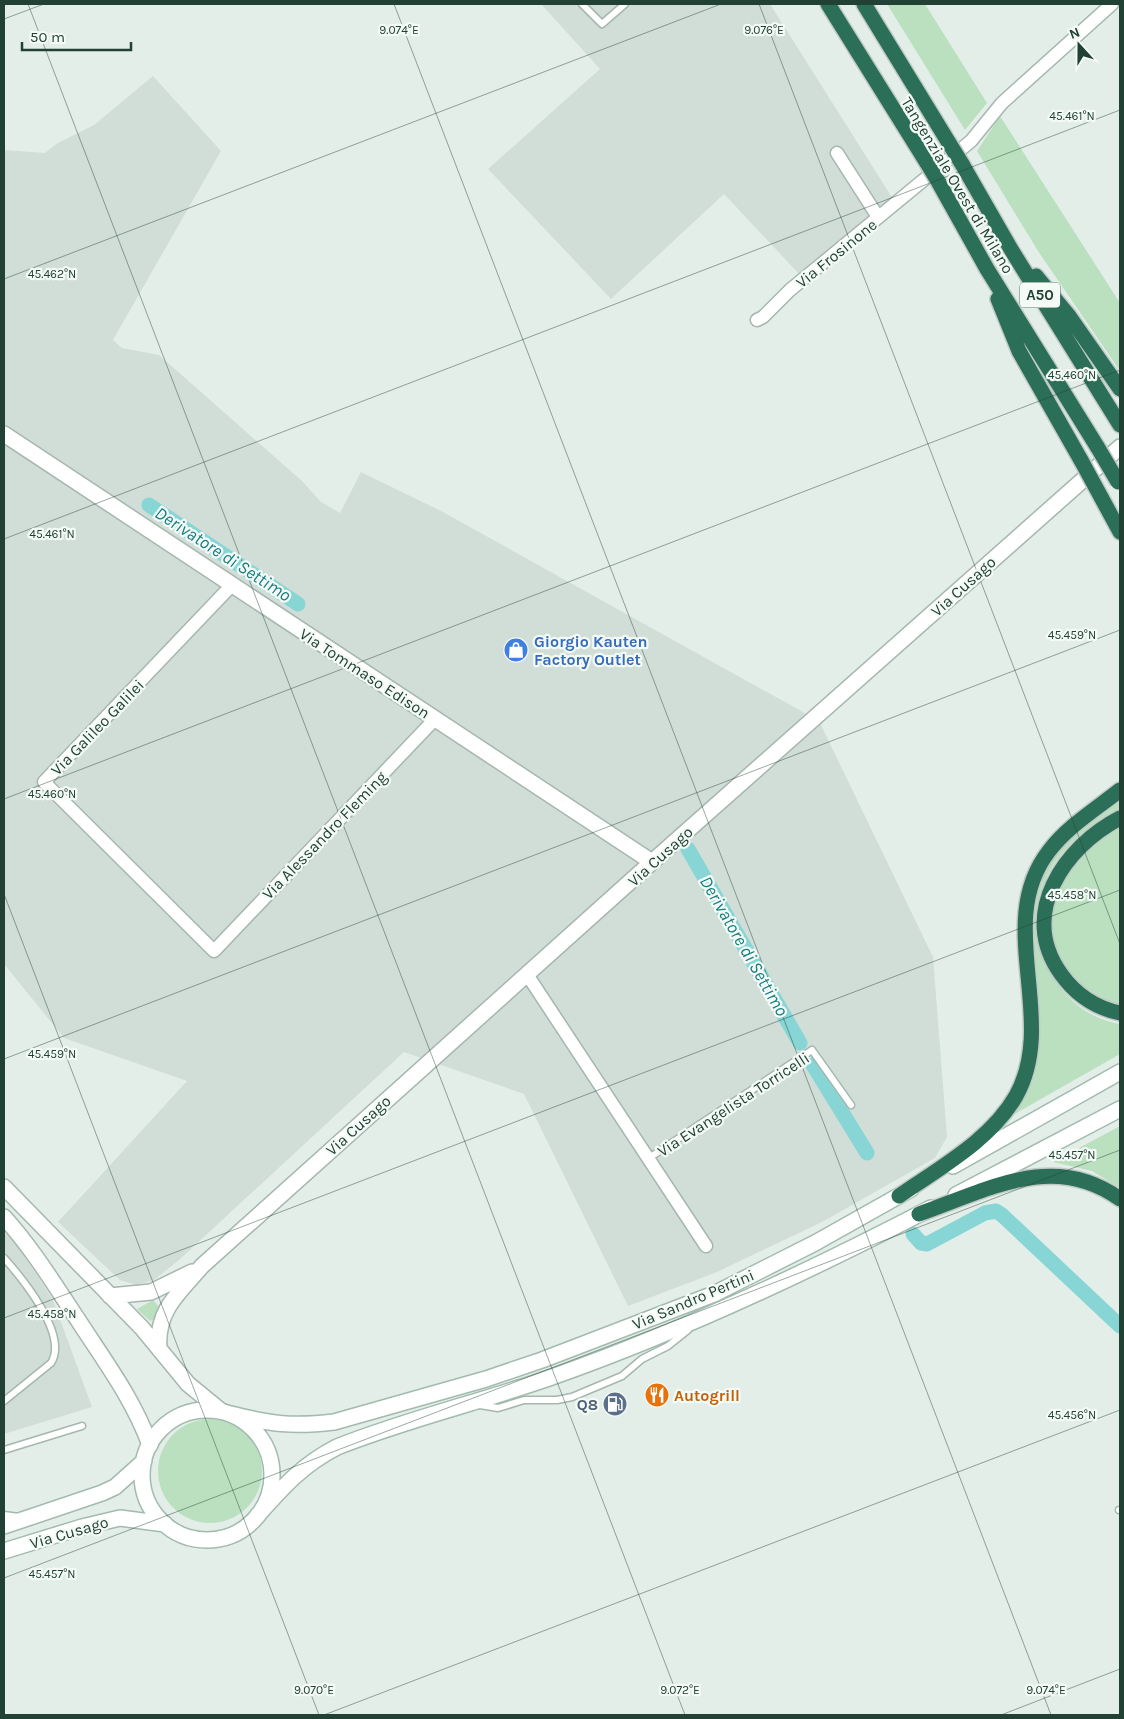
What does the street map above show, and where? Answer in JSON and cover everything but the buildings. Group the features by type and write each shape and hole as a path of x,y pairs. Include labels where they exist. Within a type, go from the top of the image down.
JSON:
{"highway":[{"name":"Tangenziale Ovest di Milano","path":"828,4 939,183 987,269 1119,484"},
{"name":"Tangenziale Ovest di Milano","path":"864,4 962,164 1012,252 1120,425"},
{"path":"1012,252 1046,287 1069,316 1120,389"},
{"path":"987,269 1019,351 1120,532"},
{"path":"899,1196 979,1139 1003,1115 1016,1096 1025,1073 1032,1037 1025,921 1026,899 1032,880 1049,850 1064,834 1120,790"},
{"path":"1120,818 1093,835 1071,856 1056,877 1048,898 1044,921 1046,942 1055,966 1069,984 1088,1001 1106,1010 1120,1014"},
{"path":"919,1214 994,1188 1046,1175 1082,1178 1102,1186 1120,1199"}],"street":[{"name":"Via Frosinone","path":"757,320 763,317 790,290 971,140 1002,103 1112,4"},
{"path":"836,153 878,217"},
{"name":"Via Tommaso Edison","path":"4,434 652,862"},
{"name":"Via Cusago","path":"160,1348 158,1333 166,1310 202,1266 416,1073 528,976 652,862 1120,447"},
{"name":"Via Galileo Galilei","path":"214,951 44,782 232,585"},
{"name":"Via Alessandro Fleming","path":"214,951 435,719"},
{"name":"Via Evangelista Torricelli","path":"528,976 706,1246"},
{"name":"Via Sandro Pertini","path":"226,1413 272,1425 310,1425 334,1422 486,1379 542,1360 714,1294 815,1243 1120,1072"},
{"name":"Via Sandro Pertini","path":"257,1516 290,1478 329,1451 359,1438 552,1377 701,1320 836,1257 1120,1109"},
{"path":"4,1187 160,1348 188,1384 226,1413 243,1420 256,1431 265,1444 272,1463 272,1487 266,1503 257,1516 239,1532 216,1539 192,1538 176,1532 164,1524 153,1511 146,1496 142,1480 144,1461 150,1445 161,1429 181,1415 197,1411 226,1413"},
{"path":"4,1218 28,1246 128,1394 150,1445"},
{"name":"Via Cusago","path":"110,1296 151,1292 202,1266"},
{"name":"Via Cusago","path":"4,1526 115,1487 144,1461"},
{"name":"Via Cusago","path":"4,1551 82,1527 120,1518 164,1524"}],"lane":[{"path":"582,4 602,24 625,4"},
{"name":"Via Evangelista Torricelli","path":"648,1158 812,1050 851,1105"},
{"path":"4,1258 26,1284 43,1311 55,1343 56,1356 52,1363 4,1401"},
{"path":"471,1404 498,1408 524,1400 557,1400 572,1396 622,1376 642,1359 668,1346 701,1320"},
{"path":"4,1450 82,1426"},
{"path":"4,1515 25,1518"}],"shaded area":[{"path":"541,4 770,4 893,199 800,275 724,194 611,299 488,169 600,69"},
{"path":"153,76 221,151 113,340 122,348 159,355 302,481 321,502 340,513 361,472 443,512 819,721 933,957 947,1137 935,1158 822,1222 717,1272 628,1306 524,1094 404,1052 179,1260 154,1280 136,1285 120,1280 58,1222 187,1081 64,1038 4,964 4,150 45,153 56,144 94,125"},
{"path":"4,1231 18,1246 53,1300 92,1407 4,1434"}],"green space":[{"path":"887,4 925,4 987,103 965,130"},
{"path":"1000,116 1120,303 1120,371 1038,251 977,151"},
{"path":"1120,799 1120,808 1085,831 1069,845 1056,861 1044,884 1038,910 1039,935 1045,960 1057,983 1074,1002 1095,1016 1120,1024 1120,1054 1006,1119 1020,1100 1033,907 1038,887 1045,870 1064,844"},
{"path":"1120,825 1120,1007 1091,992 1068,972 1054,946 1052,913 1058,890 1069,868 1089,847"},
{"path":"1120,1126 1120,1188 1092,1171 1053,1162"},
{"path":"153,1300 160,1308 153,1320 150,1321 137,1309"},
{"path":"210,1419 230,1423 247,1434 258,1451 262,1471 258,1491 247,1508 230,1519 210,1523 190,1519 173,1508 162,1491 158,1471 162,1451 173,1434 190,1423"}],"waterway":[{"name":"Derivatore di Settimo","path":"149,505 298,604"},
{"name":"Derivatore di Settimo","path":"688,849 800,1043"},
{"name":"Derivatore di Settimo","path":"813,1065 867,1153"},
{"name":"Derivatore di Settimo","path":"913,1234 921,1243 927,1244 985,1213 996,1211 1120,1326"}],"place":[{"name":"Giorgio Kauten Factory Outlet","path":"516,650"},
{"name":"Autogrill","path":"657,1395"},
{"name":"Q8","path":"615,1404"}]}
